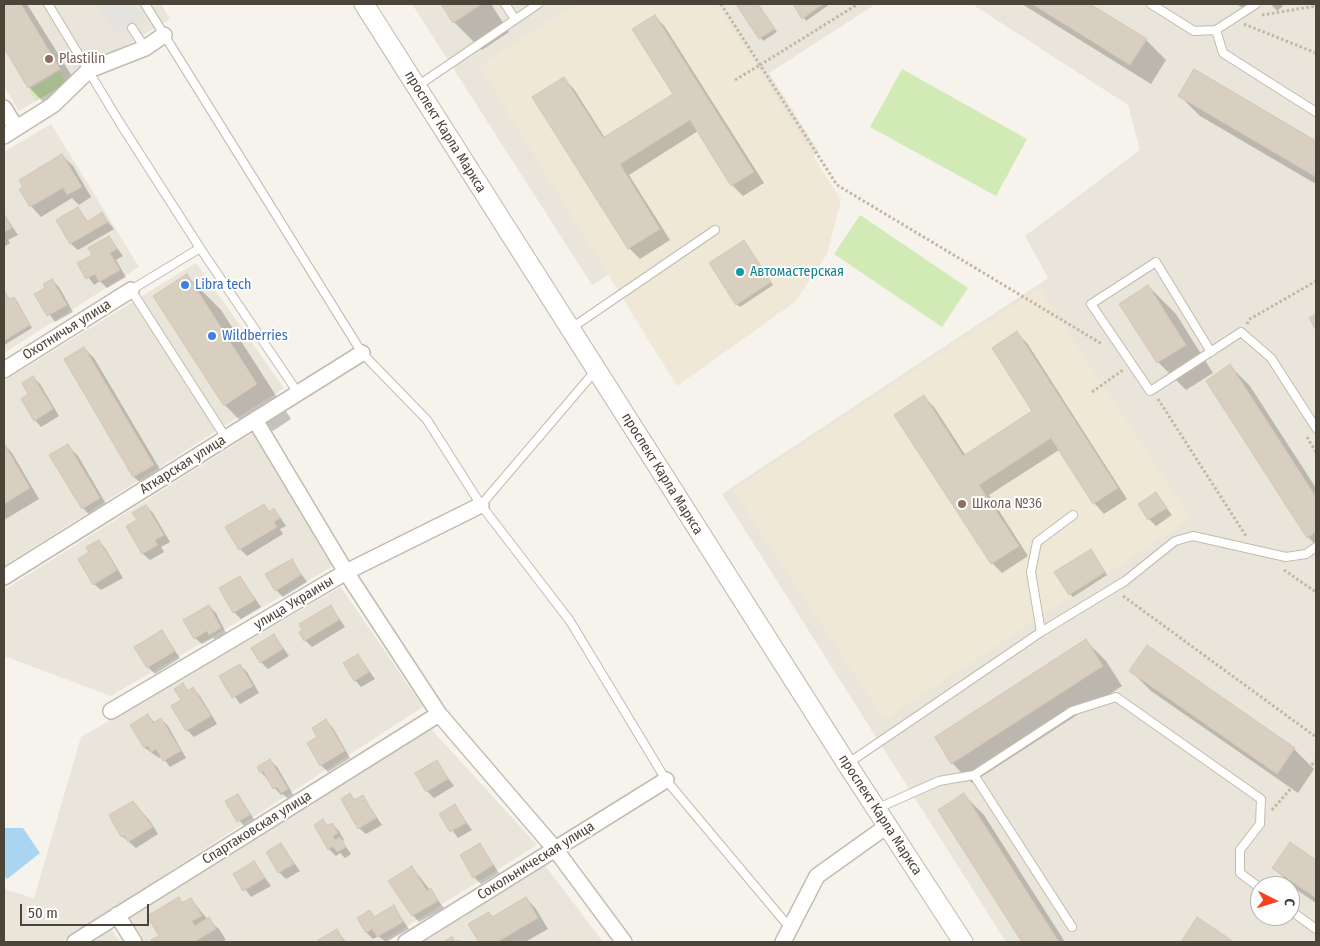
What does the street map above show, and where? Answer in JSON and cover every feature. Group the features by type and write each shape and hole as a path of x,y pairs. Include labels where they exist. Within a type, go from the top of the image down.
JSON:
{"street":[{"name":"проспект Карла Маркса","path":"364,4 846,764 963,942"},
{"path":"4,108 10,132 53,105 88,70 144,48 164,35"},
{"name":"Охотничья улица","path":"4,370 131,290"},
{"name":"Аткарская улица","path":"4,577 362,353"},
{"path":"255,420 346,572 439,714 555,849 624,942"},
{"name":"улица Украины","path":"111,711 346,572 482,505"},
{"name":"Спартаковская улица","path":"75,942 439,714"},
{"name":"Сокольническая улица","path":"406,942 666,780"},
{"path":"787,936 817,876 887,826"},
{"path":"117,915 134,942"}],"lane":[{"path":"48,4 200,248 298,393"},
{"path":"145,4 362,353 427,420 482,505 570,621 666,780 787,936"},
{"path":"505,4 515,19"},
{"path":"416,87 538,4"},
{"path":"1152,4 1194,31 1216,30 1256,4"},
{"path":"132,28 144,48"},
{"path":"1216,30 1223,53 1316,112"},
{"path":"570,329 715,230"},
{"path":"200,248 131,290 226,438"},
{"path":"1211,352 1156,262 1091,304 1150,391 1211,352 1241,332 1271,358 1316,428"},
{"path":"482,505 596,370"},
{"path":"1041,632 1031,572 1038,542 1073,515"},
{"path":"846,764 1041,632 1113,588 1174,541 1194,536 1286,557 1306,554 1316,547"},
{"path":"876,809 939,780 974,775 1072,711 1116,697 1261,799 1260,824 1240,850 1240,874 1250,881"},
{"path":"974,775 1072,927"},
{"path":"1300,917 1316,929"}],"path":[{"path":"721,4 837,185 1130,362 1092,392"},
{"path":"735,80 858,4"},
{"path":"1260,15 1316,6"},
{"path":"1232,20 1316,53"},
{"path":"1241,332 1250,320 1316,281"},
{"path":"1152,390 1255,550"},
{"path":"1113,588 1316,737"},
{"path":"1260,824 1316,760"}],"shaded area":[{"path":"4,4 161,4 170,19 19,111 4,86"},
{"path":"97,4 135,4 145,20 117,37"},
{"path":"412,4 876,4 769,73 819,152 739,204 667,238 592,285"},
{"path":"576,4 717,4 841,200 827,254 795,302 677,386 479,66"},
{"path":"972,4 1316,4 1316,942 1006,942 722,494 1048,278 1025,236 1140,150 1128,105"},
{"path":"51,124 139,267 4,353 4,152"},
{"path":"196,263 284,388 4,566 4,381"},
{"name":"Школа №36","path":"1039,288 1191,518 884,720 733,490"},
{"path":"253,433 333,566 111,696 4,656 4,590"},
{"path":"341,587 423,707 61,942 4,942 4,889 34,898 81,737"},
{"path":"431,729 537,845 382,942 144,942 128,918"},
{"path":"544,864 603,942 424,942"},
{"path":"110,927 120,942 88,942"}],"green space":[{"path":"902,69 1027,139 996,196 870,127"},
{"path":"60,72 66,83 36,101 29,90"},
{"path":"860,215 968,288 942,327 834,254"}],"water":[{"path":"4,828 23,828 40,853 7,879 4,876"}],"building":[{"path":"4,4 21,4 60,69 28,88 4,48"},
{"path":"441,4 482,4 453,23"},
{"path":"736,4 758,4 775,29 759,39"},
{"path":"793,4 823,4 802,19"},
{"path":"1032,4 1090,4 1147,39 1130,65"},
{"path":"655,15 754,172 731,186 690,120 620,164 660,229 628,249 532,97 564,77 603,138 673,94 632,29"},
{"path":"1194,69 1316,141 1316,177 1178,96"},
{"path":"62,154 82,187 67,195 63,188 30,207 19,189 23,187 19,180"},
{"path":"78,207 87,222 102,212 108,222 70,244 56,220"},
{"path":"4,214 12,228 4,232"},
{"path":"109,236 117,249 110,253 120,270 99,282 95,274 86,279 77,263 92,255 88,248"},
{"name":"Автомастерская","path":"744,240 771,282 736,305 709,263"},
{"path":"187,274 257,384 224,406 153,296"},
{"path":"52,279 67,305 47,316 34,294 45,288 43,284"},
{"path":"1148,285 1186,345 1157,363 1119,304"},
{"path":"4,290 9,299 14,297 30,325 4,341"},
{"path":"1316,314 1316,330 1309,318"},
{"path":"1017,331 1118,488 1093,504 1051,438 979,485 1019,546 991,564 894,415 924,395 963,456 1032,411 992,348"},
{"path":"84,347 154,465 133,477 64,359"},
{"path":"1230,364 1316,497 1316,532 1307,538 1206,381"},
{"path":"33,376 53,409 34,421 21,399 28,394 22,383"},
{"path":"4,443 30,488 4,504"},
{"path":"68,444 100,498 82,509 49,455"},
{"path":"1156,492 1167,508 1148,520 1138,504"},
{"path":"264,504 269,512 274,508 280,518 274,522 277,527 239,550 225,527"},
{"path":"146,505 164,535 155,540 158,545 142,554 126,526 137,520 132,513"},
{"path":"99,540 117,570 93,585 78,559 89,552 86,547"},
{"path":"1091,549 1105,572 1069,595 1054,572"},
{"path":"292,559 301,575 275,591 265,574"},
{"path":"240,576 255,600 233,613 219,588"},
{"path":"209,605 221,628 209,635 207,631 194,639 183,620"},
{"path":"331,605 339,620 304,641 299,632 302,630 299,624"},
{"path":"162,630 175,651 147,668 134,647"},
{"path":"274,634 283,649 260,663 251,648"},
{"path":"1086,639 1103,666 951,764 935,737"},
{"path":"1147,645 1295,748 1277,774 1129,671"},
{"path":"358,654 369,672 354,681 343,663"},
{"path":"240,664 253,686 232,698 219,676"},
{"path":"183,683 188,691 193,687 211,716 186,731 171,706 181,700 174,689"},
{"path":"148,714 153,723 161,718 181,751 163,761 156,749 151,752 148,746 144,748 130,725"},
{"path":"326,719 345,751 320,766 307,743 317,737 312,728"},
{"path":"270,759 288,789 281,793 277,787 273,789 263,771 260,773 257,767"},
{"path":"437,760 448,779 426,792 415,773"},
{"path":"350,793 354,800 363,795 376,818 358,829 341,799"},
{"path":"964,793 1059,942 1022,942 938,810"},
{"path":"238,794 250,815 237,822 225,801"},
{"path":"133,801 153,827 128,842 124,835 121,837 109,815"},
{"path":"455,804 466,823 450,832 439,814"},
{"path":"323,819 327,826 332,823 338,833 333,836 335,840 340,837 346,847 337,852 333,846 328,850 314,825"},
{"path":"1290,842 1316,860 1316,898 1300,887 1300,876 1284,876 1272,868"},
{"path":"281,843 294,864 278,873 266,852"},
{"path":"480,843 493,865 473,878 460,855"},
{"path":"254,861 265,878 243,891 233,874"},
{"path":"412,866 427,891 431,888 438,901 412,916 388,881"},
{"path":"179,897 182,903 191,898 202,916 192,921 195,926 209,917 216,929 194,942 153,942 151,940 159,936 147,916"},
{"path":"526,897 538,918 497,942 479,942 468,924 489,912 492,917"},
{"path":"394,905 403,922 377,937 372,929 366,933 357,918 370,910 374,917"},
{"path":"1197,917 1234,942 1181,942"},
{"path":"337,929 344,942 319,942 318,940"},
{"path":"452,936 455,942 444,942"}],"place":[{"name":"Plastilin","path":"49,59"},
{"name":"Автомастерская","path":"740,272"},
{"name":"Libra tech","path":"185,285"},
{"name":"Wildberries","path":"212,336"},
{"name":"Школа №36","path":"962,504"}]}
